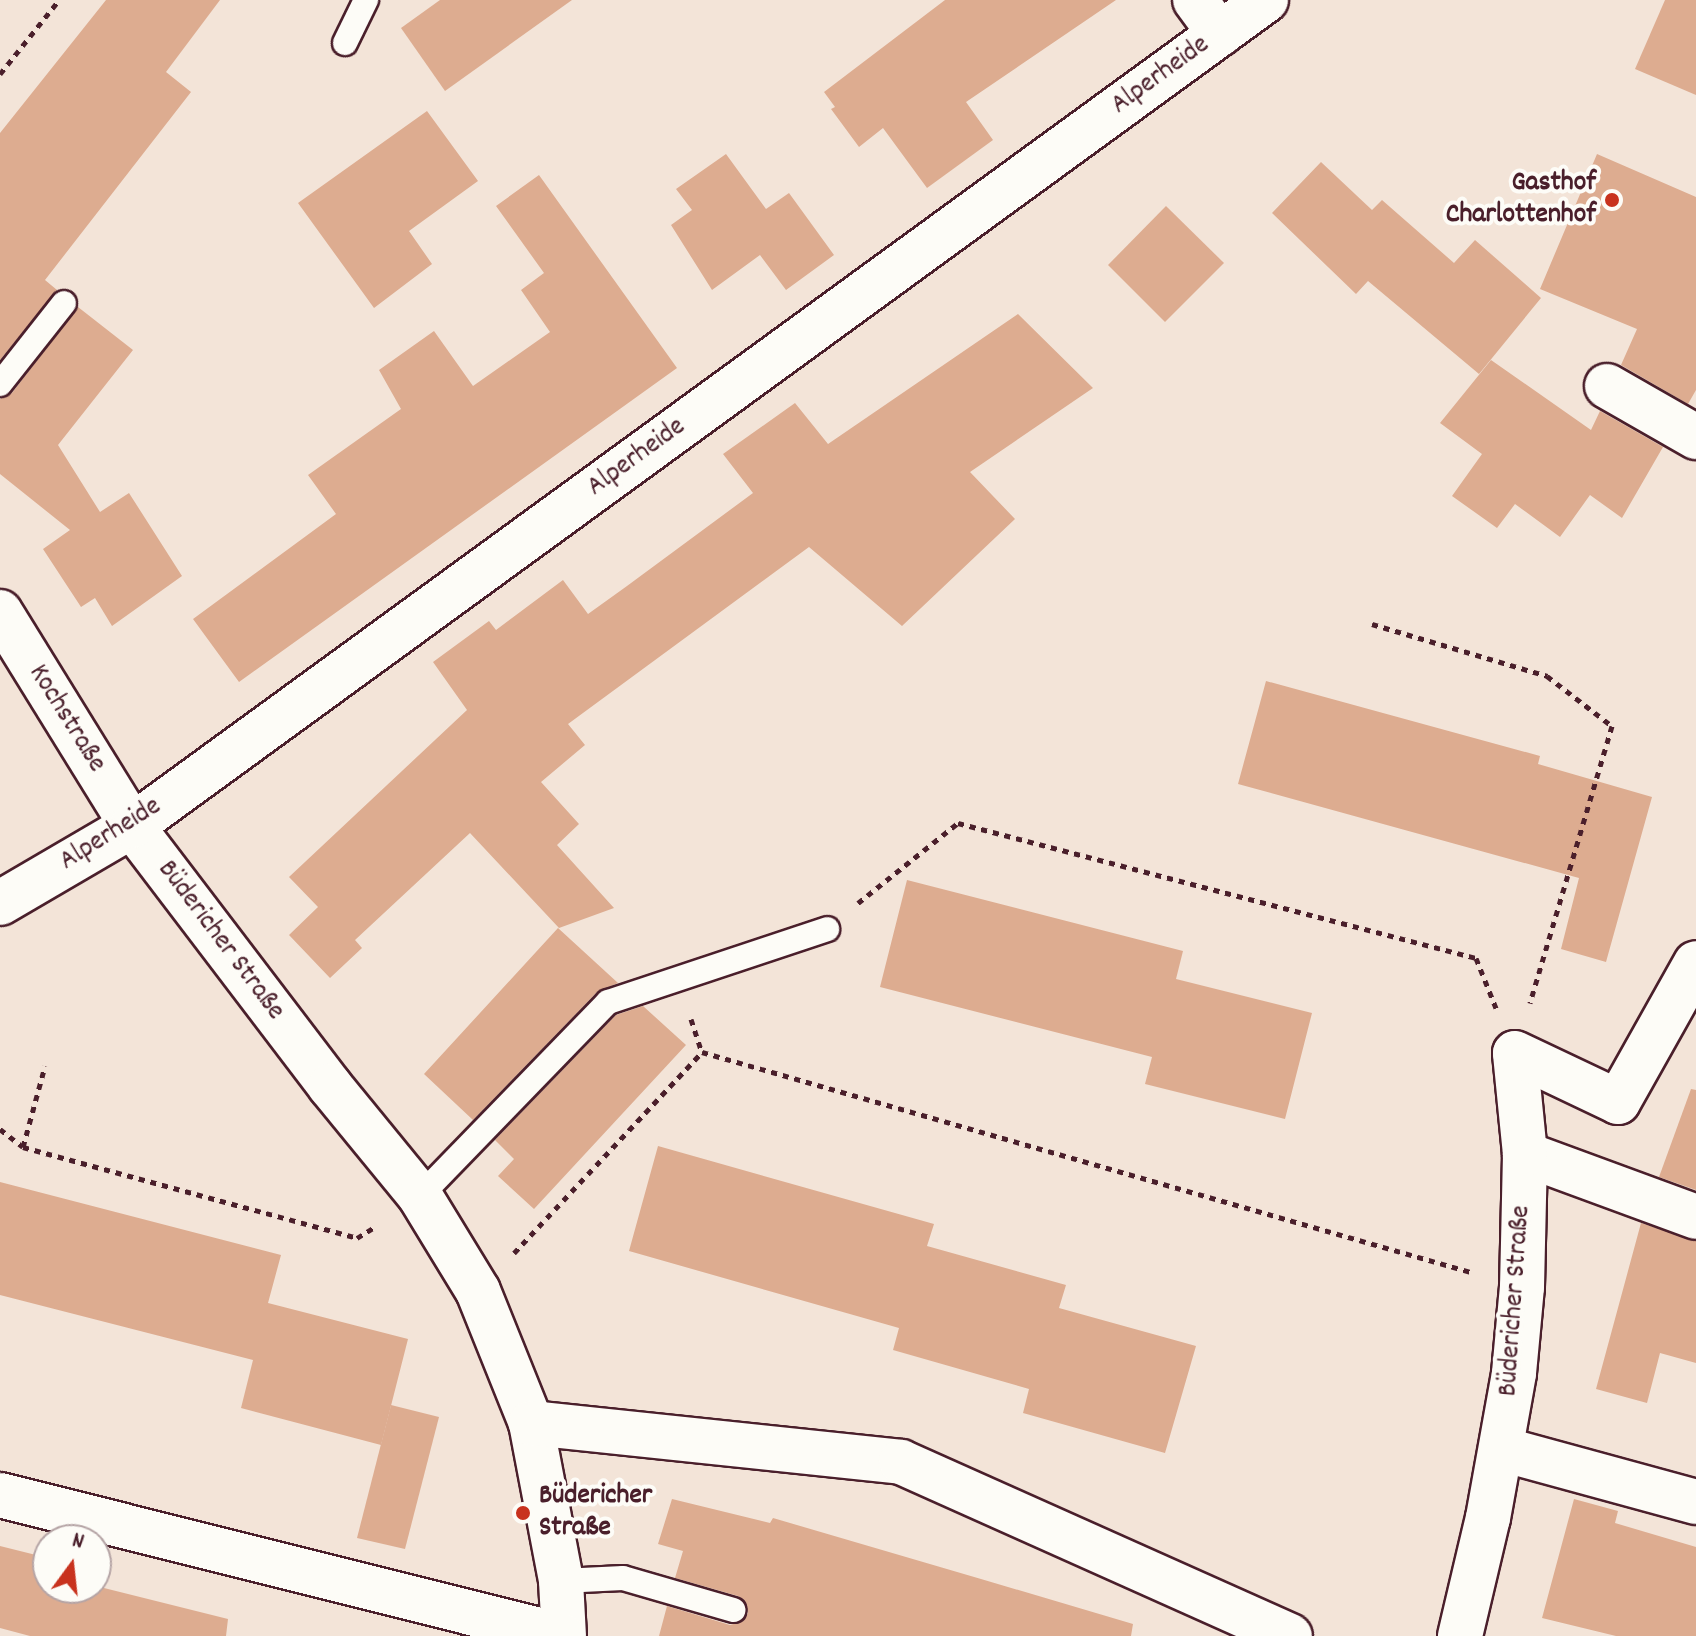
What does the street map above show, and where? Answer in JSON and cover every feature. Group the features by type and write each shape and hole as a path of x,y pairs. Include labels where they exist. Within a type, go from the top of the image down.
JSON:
{"street":[{"name":"Alperheide","path":"0,903 132,826 1208,17 1266,0"},
{"path":"1607,386 1696,437"},
{"name":"Kochstraße","path":"0,612 132,826"},
{"name":"Büdericher Straße","path":"0,1495 564,1636 561,1581 531,1423 478,1291 420,1196 330,1086 132,826"},
{"path":"1515,1053 1618,1102 1696,963"},
{"name":"Büdericher Straße","path":"1460,1636 1502,1449 1514,1373 1522,1287 1525,1154 1515,1053"},
{"path":"1525,1154 1696,1217"},
{"path":"531,1423 901,1462 1290,1636"},
{"path":"1502,1449 1696,1502"}],"lane":[{"path":"345,43 366,0"},
{"path":"0,384 64,303"},
{"path":"420,1196 608,1002 827,929"},
{"path":"561,1581 623,1578 733,1610"}],"path":[{"path":"0,74 59,0"},
{"path":"1372,624 1547,676 1612,726 1515,1053"},
{"path":"827,929 958,823 1476,958 1515,1053"},
{"path":"478,1291 702,1052 1522,1287"},
{"path":"23,1147 45,1066"},
{"path":"0,1129 23,1147 357,1238 420,1196"}],"building":[{"path":"106,0 220,0 166,72 191,92 45,280 57,290 0,360 0,133"},
{"path":"440,0 572,0 445,91 401,28"},
{"path":"945,0 1116,0 966,102 993,140 927,188 883,128 859,147 831,109 835,107 824,92"},
{"path":"1665,0 1696,0 1696,95 1635,69"},
{"path":"427,111 478,181 409,231 432,264 374,308 298,203"},
{"path":"726,154 766,209 789,193 834,255 786,290 760,255 712,290 671,225 692,210 676,189"},
{"path":"1597,154 1696,197 1696,390 1688,404 1621,365 1637,329 1540,289"},
{"path":"1321,162 1372,210 1382,200 1454,263 1475,240 1541,298 1479,374 1368,281 1356,294 1272,213"},
{"path":"539,175 677,368 239,682 193,619 336,514 308,475 401,409 379,370 434,331 473,386 550,332 521,290 544,273 496,206"},
{"path":"1166,206 1224,263 1165,322 1108,265"},
{"path":"78,307 133,350 58,445 100,512 129,493 182,576 112,626 95,598 81,607 43,549 70,530 0,474 0,399 12,393"},
{"path":"1018,314 1093,388 970,472 1015,519 902,626 809,547 568,724 585,745 541,782 579,824 557,845 614,908 559,928 470,833 355,940 362,948 330,978 289,935 318,907 289,877 467,710 433,662 489,621 496,630 563,580 588,614 753,493 723,454 795,403 828,444"},
{"path":"1491,360 1591,430 1600,411 1663,447 1622,518 1590,495 1560,537 1515,504 1497,528 1452,496 1482,454 1440,423"},
{"path":"1266,681 1540,756 1538,764 1652,797 1606,962 1561,949 1579,878 1238,784"},
{"path":"907,880 1183,951 1176,979 1312,1013 1285,1119 1145,1084 1152,1057 880,987"},
{"path":"558,928 618,983 597,992 473,1120 424,1074"},
{"path":"643,1006 686,1045 534,1209 498,1176 514,1159 495,1140 616,1015"},
{"path":"1691,1089 1696,1090 1696,1190 1659,1177"},
{"path":"658,1146 934,1224 927,1246 1066,1285 1059,1308 1196,1346 1165,1453 1023,1413 1029,1389 893,1350 899,1328 629,1251"},
{"path":"0,1182 281,1255 268,1303 408,1339 381,1445 241,1408 253,1360 0,1295"},
{"path":"1641,1223 1696,1241 1696,1363 1660,1353 1647,1403 1596,1389"},
{"path":"391,1405 439,1417 405,1549 357,1538"},
{"path":"672,1499 770,1523 773,1518 1133,1624 1131,1636 659,1636 667,1606 730,1625 743,1621 748,1613 744,1600 738,1596 675,1578 683,1551 658,1544"},
{"path":"1574,1499 1618,1511 1615,1523 1696,1547 1696,1636 1616,1636 1542,1618"},
{"path":"0,1546 32,1554 32,1604 112,1604 112,1590 228,1619 226,1636 30,1636 0,1628"}],"place":[{"name":"Gasthof Charlottenhof","path":"1612,200"},
{"name":"Büdericher Straße","path":"523,1513"}]}
